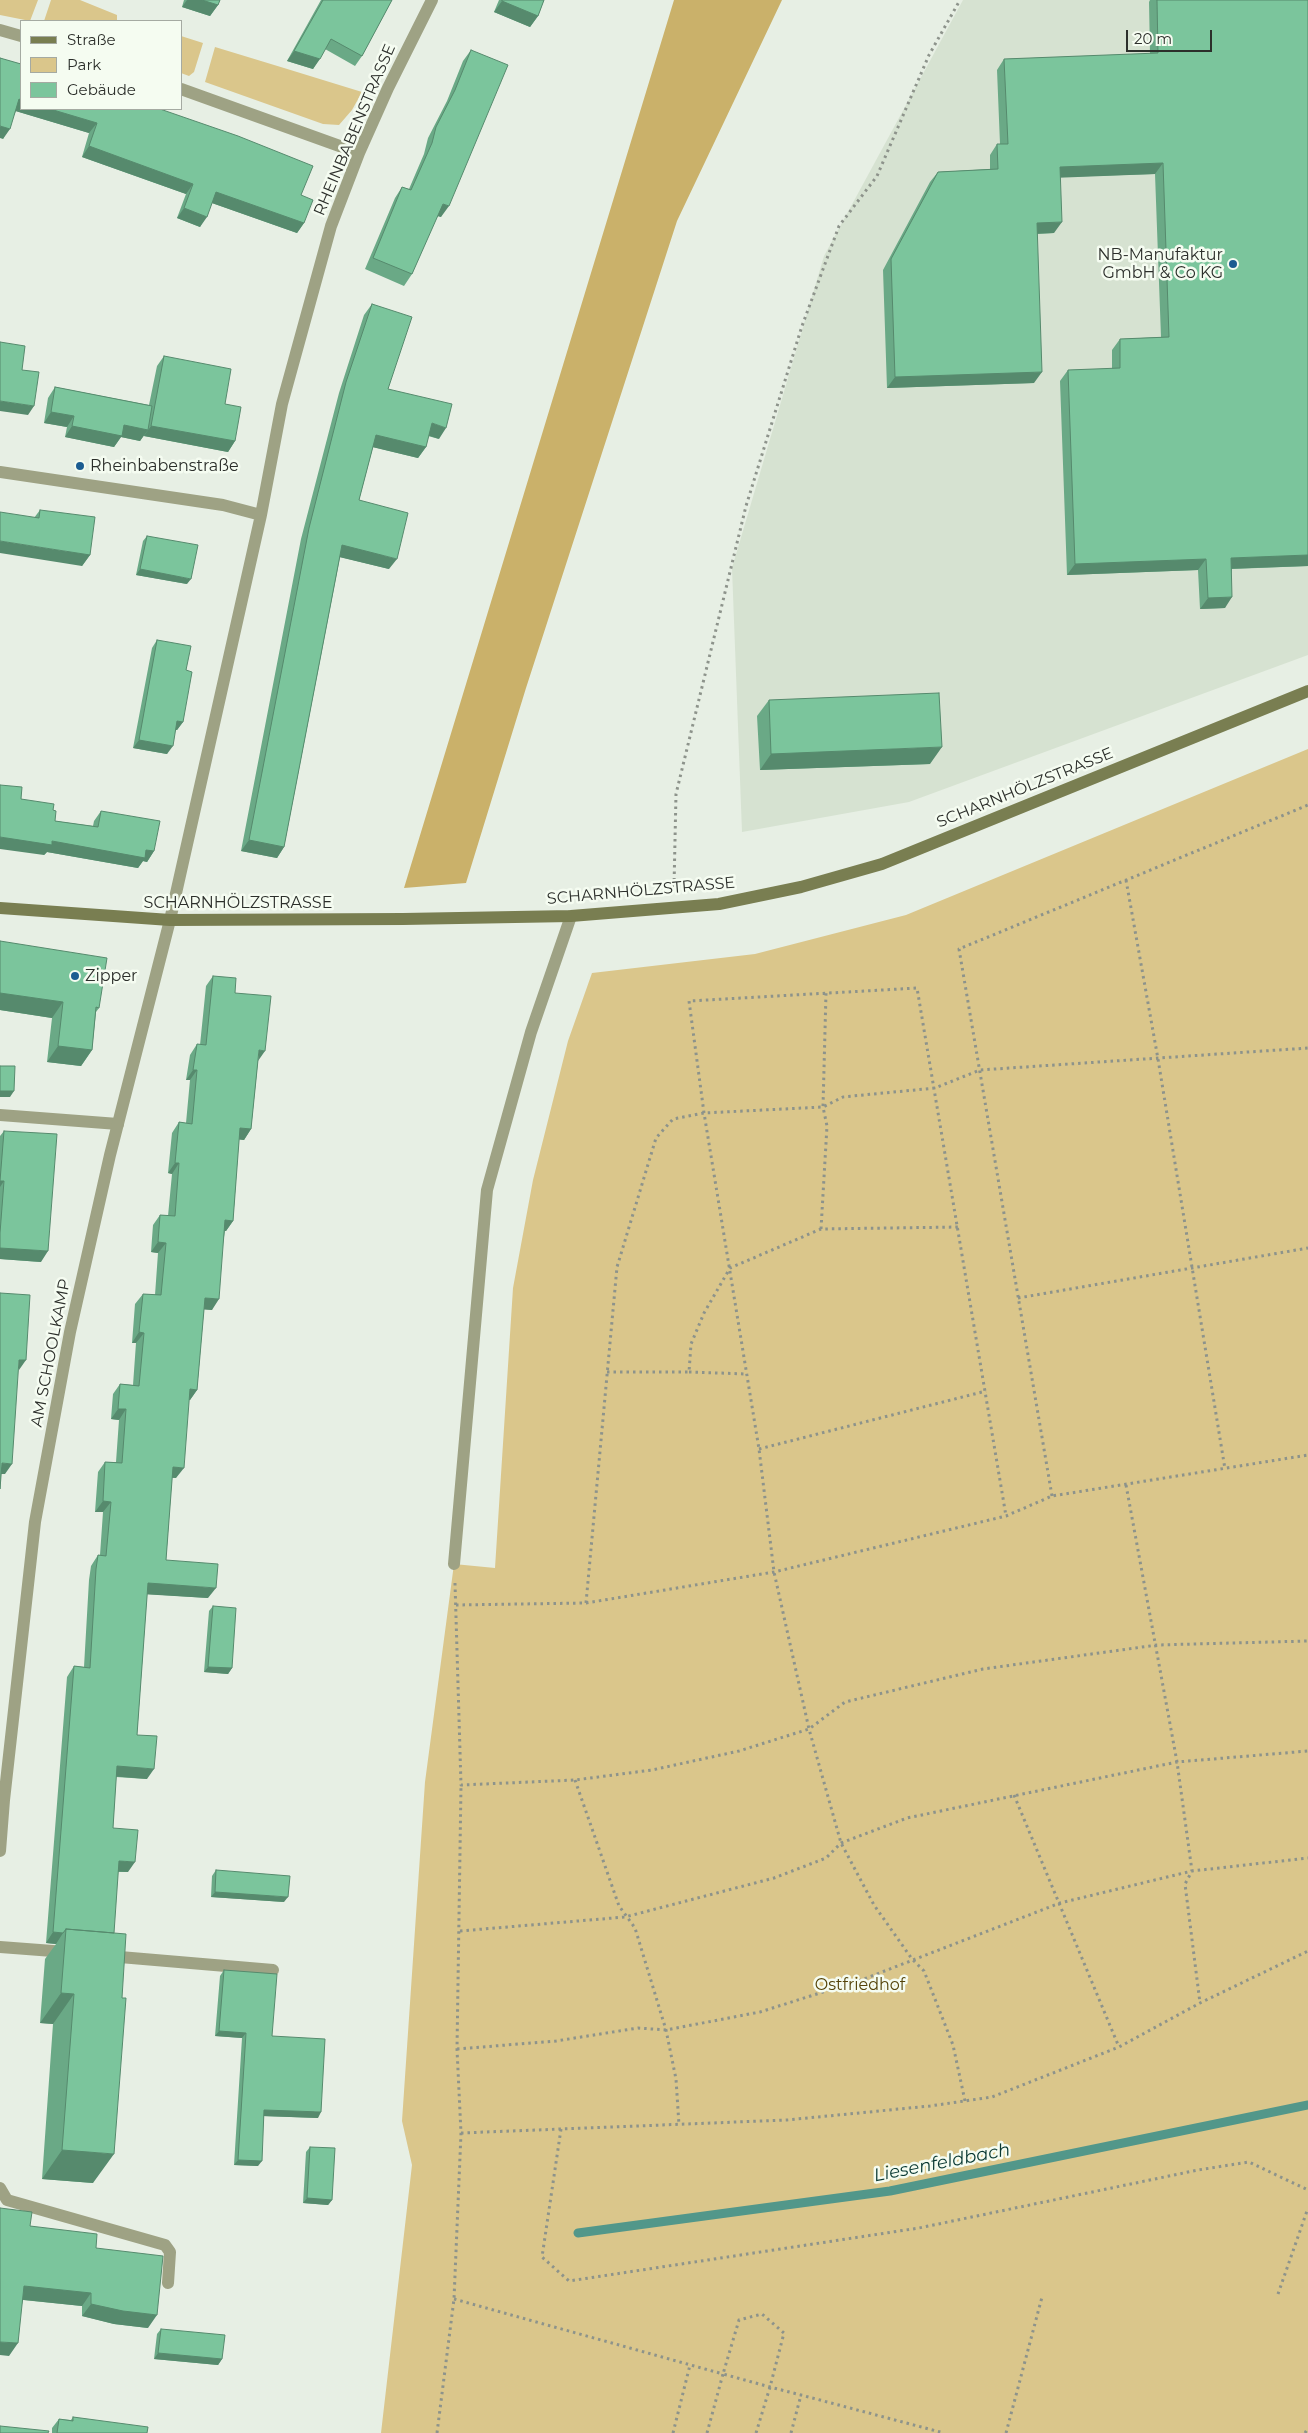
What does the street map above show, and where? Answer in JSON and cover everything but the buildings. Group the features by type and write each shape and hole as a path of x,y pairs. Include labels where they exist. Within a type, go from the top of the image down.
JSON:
{"main road":[{"name":"SCHARNHÖLZSTRASSE","path":"0,908 170,920 403,919 571,916 719,904 802,887 882,864 1308,691"}],"street":[{"name":"RHEINBABENSTRASSE","path":"170,920 261,515 282,404 308,305 331,226 360,153 388,88 432,0"},
{"path":"0,30 20,36"},
{"path":"182,89 360,153"},
{"path":"0,472 223,505 261,515"},
{"path":"454,1564 487,1190 531,1032 571,916"},
{"name":"AM SCHOOLKAMP","path":"0,1851 2,1800 34,1522 70,1332 118,1124 170,920"},
{"path":"0,1115 118,1124"},
{"path":"0,1947 75,1953"},
{"path":"94,1955 272,1970"},
{"path":"0,2188 7,2200 165,2245 170,2252 168,2283"}],"path":[{"path":"674,907 676,794 746,506 802,326 839,226 877,176 929,55 960,0"},
{"path":"1052,1496 960,949 1308,805"},
{"path":"1126,880 1158,1059 1225,1469"},
{"path":"965,2101 953,2045 924,1971 912,1959 874,1905 841,1844 809,1729 774,1572 759,1449 704,1113 689,1001 918,988 1006,1516"},
{"path":"821,1229 828,1126 823,1106 826,993"},
{"path":"586,1603 617,1267 656,1138 673,1119 704,1113 823,1106 843,1097 935,1088 980,1070 1308,1048"},
{"path":"689,1372 691,1344 704,1313 730,1268 821,1229 958,1227"},
{"path":"1018,1298 1308,1248"},
{"path":"606,1372 747,1374"},
{"path":"759,1449 986,1392"},
{"path":"456,1605 586,1603 774,1572 1006,1516 1052,1496 1308,1455"},
{"path":"1126,1485 1157,1645 1177,1762 1192,1871 1185,1884 1200,2003"},
{"path":"437,2433 454,2298 461,2133 457,2049 461,1785 454,1564"},
{"path":"461,1785 575,1780 652,1770 739,1751 809,1729 846,1702 983,1669 1157,1645 1308,1640"},
{"path":"460,1931 625,1917 774,1878 826,1858 841,1844 907,1818 1177,1762 1308,1751"},
{"path":"575,1780 619,1906 625,1917 635,1928 666,2030 676,2080 679,2124"},
{"path":"1014,1795 1119,2047"},
{"path":"457,2049 556,2041 638,2028 666,2030 760,2012 864,1979 1060,1903 1192,1871 1308,1858"},
{"path":"461,2133 787,2120 992,2097 1119,2047 1200,2003 1308,1951"},
{"path":"561,2129 542,2257 569,2281 919,2228 1198,2170 1249,2162 1308,2190"},
{"path":"1278,2294 1308,2208"},
{"path":"1006,2433 1042,2297"},
{"path":"454,2298 690,2366 944,2433"},
{"path":"706,2433 739,2320 762,2314 784,2332 756,2433"},
{"path":"673,2433 690,2366"},
{"path":"790,2433 801,2395"},
{"path":"1305,2433 1308,2428"}],"shaded area":[{"path":"674,0 782,0 677,221 526,688 466,883 404,888"},
{"path":"963,0 1308,0 1308,655 909,802 742,832 732,568 824,256"}],"green space":[{"path":"0,0 38,0 30,20 0,15"},
{"path":"51,0 80,0 117,15 117,20 44,20"},
{"path":"182,36 203,43 194,72 189,76 182,73"},
{"path":"215,47 362,92 352,110 339,125 323,124 205,82"},
{"name":"Ostfriedhof","path":"1308,749 1308,2433 381,2433 412,2165 402,2121 425,1782 454,1564 495,1568 513,1288 533,1180 568,1041 592,973 755,954 906,915"}],"waterway":[{"name":"Liesenfeldbach","path":"578,2233 890,2191 1308,2105"}],"place":[{"name":"NB-Manufaktur GmbH & Co KG","path":"1233,264"},
{"name":"Rheinbabenstraße","path":"80,466"},
{"name":"Zipper","path":"75,976"}]}
